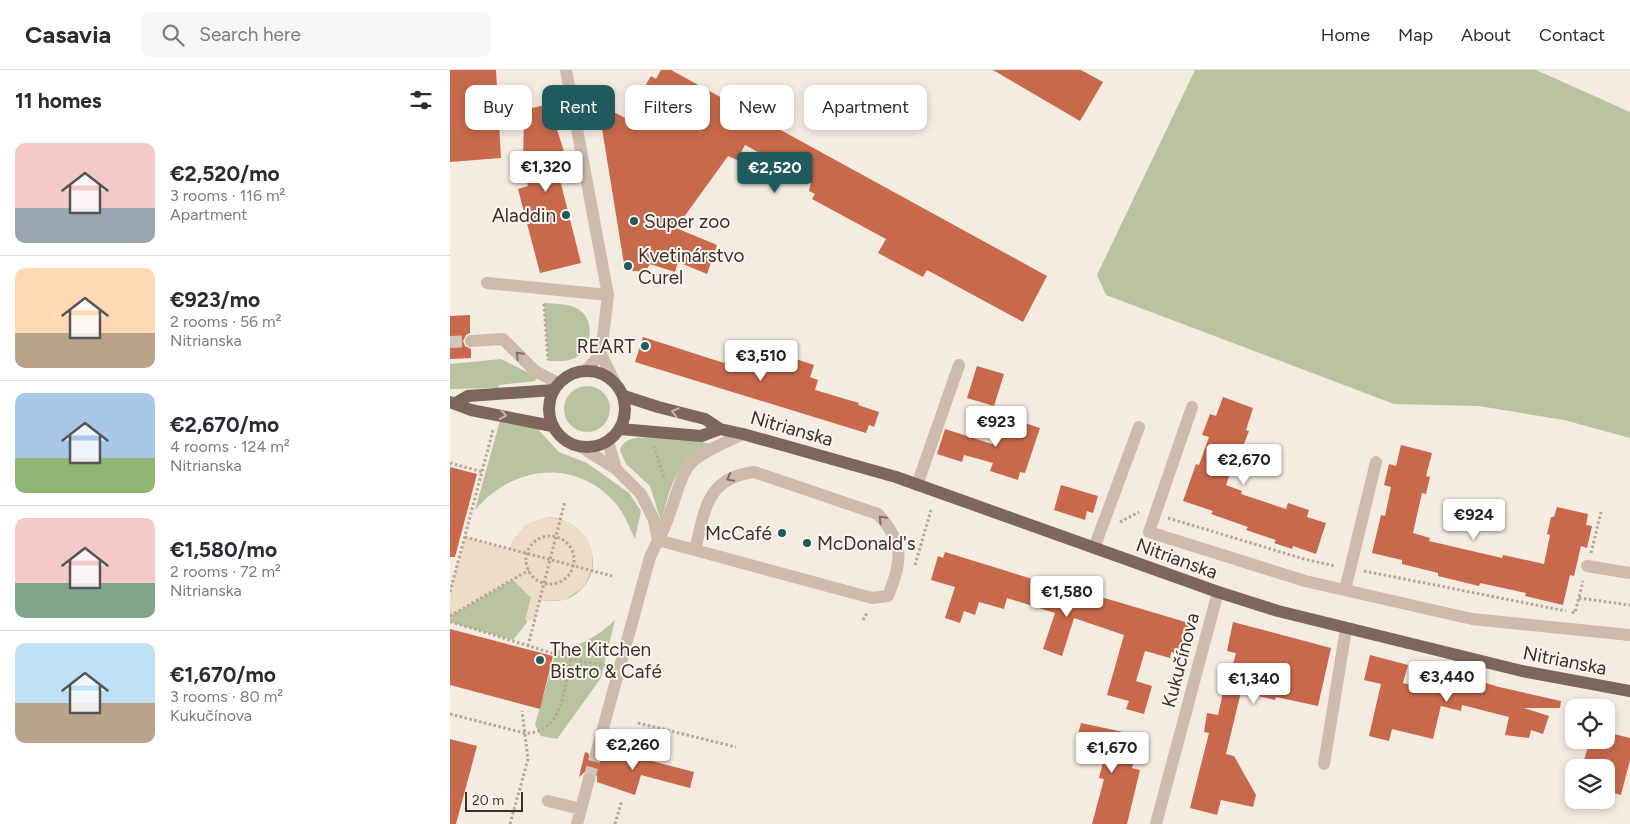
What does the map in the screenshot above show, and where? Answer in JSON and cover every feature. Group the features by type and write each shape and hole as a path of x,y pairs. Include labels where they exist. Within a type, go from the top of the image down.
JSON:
{"main road":[{"path":"585,370 600,373 614,381 624,396 625,413 620,429 608,442 600,446 581,447 560,436 552,426 549,414 550,402 556,387 575,372 585,370"},
{"path":"453,403 468,396 556,387"},
{"name":"Nitrianska","path":"624,396 705,419 720,430 743,434 917,484 1218,592 1346,629 1522,672 1630,691"},
{"path":"453,403 471,410 552,426"},
{"name":"Nitrianska","path":"620,429 701,436 720,430"}],"street":[{"path":"566,70 608,294 602,354 614,381"},
{"path":"487,283 608,294"},
{"path":"471,341 503,338 535,370 556,387"},
{"path":"585,370 602,354"},
{"path":"917,484 959,365"},
{"name":"Nitrianska","path":"1192,407 1149,532 1305,581 1472,619 1630,635"},
{"path":"1094,548 1139,427"},
{"path":"596,754 650,557 666,527 684,475 691,463 743,434"},
{"path":"608,442 616,469"},
{"path":"581,447 616,469 632,483 647,504 658,540"},
{"path":"1345,590 1376,462"},
{"path":"658,540 872,598 888,596 894,581 900,550 892,529 878,514 754,472 738,474 718,484 705,509 695,550"},
{"path":"1587,566 1630,573"},
{"name":"Kukučínova","path":"1156,824 1218,592"},
{"path":"1324,764 1346,629"},
{"path":"577,824 589,779"},
{"path":"548,801 581,809"}],"path":[{"path":"544,303 548,361"},
{"path":"450,592 493,428"},
{"path":"654,445 667,485"},
{"path":"450,463 483,472"},
{"path":"528,646 565,501"},
{"path":"1113,525 1142,510 1304,560 1575,613 1601,512"},
{"path":"464,537 612,576"},
{"path":"547,537 556,537 563,540 571,548 574,559 573,566 564,579 553,584 544,583 536,579 529,570 528,554 537,541 547,537"},
{"path":"450,616 529,570"},
{"path":"1579,598 1630,605"},
{"path":"450,622 504,636 528,646 571,659 620,669"},
{"path":"450,714 533,733 552,723 558,714 571,659"},
{"path":"510,824 528,759 522,710"},
{"path":"638,723 736,747"},
{"path":"615,824 622,800"}],"green space":[{"path":"1195,70 1536,70 1630,112 1630,438 1564,420 1479,406 1394,404 1106,295 1097,275"},
{"path":"544,303 574,307 584,314 588,320 590,334 588,341 585,348 575,358 565,361 548,361"},
{"path":"501,359 537,377 535,381 499,385 498,388 450,389 450,364"},
{"path":"583,386 591,386 600,390 606,396 610,409 606,422 600,428 591,432 583,432 574,428 568,422 564,413 564,405 568,396 574,390"},
{"path":"500,421 533,424 559,452 587,463 629,493 641,511 635,539 620,509 601,490 583,479 565,474 545,473 526,476 508,483 490,495 475,510"},
{"path":"652,437 699,441 713,445 700,451 682,466 672,485 661,521 650,486 626,464 620,450 622,445 629,440"},
{"path":"549,517 564,521 576,528 585,538 591,550 593,563 590,575 583,587 566,599 533,602 526,624 513,640 450,622 450,616 507,556 512,542 524,527 532,522"},
{"path":"615,620 601,678 557,739 541,736 535,725 556,651 588,640"}],"shaded area":[{"path":"549,517 569,522 588,539 592,553 592,567 586,583 581,589 564,600 540,601 535,620 525,620 531,598 513,580 450,616 450,592 465,537 509,550 512,542 524,527 532,522"}],"building":[{"path":"450,70 496,70 497,85 465,85 465,130 499,130 501,158 450,162"},
{"path":"661,70 671,70 698,85 646,85 651,76 656,79"},
{"path":"993,70 1081,70 1103,82 1080,121"},
{"path":"710,91 720,97 720,130 781,130 1047,276 1023,322 927,270 923,277 878,253 886,239 812,199 815,194 809,191 811,181 745,145 737,160 728,156 676,228 717,245 707,274 678,262 675,272 650,264 645,272 625,270 602,130 615,130 615,113 625,118 625,130 710,130"},
{"path":"542,106 542,130 557,130 566,158 555,160 581,263 540,273 518,189 528,186 523,170 524,130 532,130 532,108"},
{"path":"470,315 470,333 466,335 463,341 465,346 471,349 471,358 450,359 450,316"},
{"path":"643,337 724,363 728,352 771,366 775,352 814,365 810,377 818,380 815,390 859,403 858,405 879,412 874,427 869,425 866,433 635,362"},
{"path":"977,366 1004,374 994,406 967,398"},
{"path":"1223,397 1253,408 1246,430 1249,431 1242,449 1239,447 1226,485 1242,491 1241,494 1286,509 1288,503 1309,510 1307,517 1326,523 1316,554 1293,546 1292,549 1274,543 1276,540 1246,530 1248,527 1211,514 1213,511 1183,501 1196,464 1199,465 1209,437 1202,435 1210,414 1216,416"},
{"path":"1004,416 1040,428 1025,473 1020,472 1018,480 990,471 993,463 964,455 962,462 937,454 945,429 995,445"},
{"path":"1401,445 1432,453 1426,476 1430,477 1426,494 1422,493 1413,533 1430,538 1429,541 1502,558 1503,555 1544,564 1550,535 1547,534 1551,517 1554,517 1557,507 1588,514 1586,525 1592,526 1587,548 1581,546 1574,576 1570,575 1563,605 1525,596 1526,593 1480,583 1479,586 1438,576 1438,573 1402,564 1402,560 1372,553 1381,515 1385,516 1391,487 1384,485 1389,464 1396,466"},
{"path":"450,467 477,474 455,557 450,557"},
{"path":"1061,485 1098,496 1093,513 1087,511 1085,520 1054,510"},
{"path":"945,552 1100,600 1101,597 1189,623 1179,655 1171,652 1170,658 1145,651 1136,681 1152,686 1144,714 1126,709 1129,701 1107,695 1124,635 1074,618 1062,656 1043,649 1055,613 1007,598 1004,609 979,602 975,615 964,611 960,623 945,618 955,587 931,580 938,556 943,558"},
{"path":"1233,622 1331,648 1318,706 1276,697 1275,700 1241,692 1226,754 1234,756 1256,795 1253,807 1221,800 1217,815 1190,808 1209,733 1204,732 1207,713 1218,715 1224,688 1226,688 1236,653 1227,651"},
{"path":"450,629 553,656 540,709 450,685"},
{"path":"1370,655 1408,665 1403,683 1444,693 1449,672 1499,687 1561,701 1560,708 1524,708 1549,716 1543,734 1531,730 1529,738 1505,735 1509,717 1462,705 1461,711 1441,706 1443,697 1433,739 1392,729 1389,741 1369,736 1381,684 1364,680"},
{"path":"1081,723 1128,733 1122,758 1134,761 1132,768 1140,770 1127,824 1092,824 1104,779 1099,778 1106,750 1076,742"},
{"path":"1615,734 1630,738 1630,760 1621,795 1615,793 1615,759 1584,759 1587,749 1615,749"},
{"path":"450,739 477,746 456,824 450,824"},
{"path":"628,748 645,752 644,759 694,772 690,788 641,775 635,795 597,782 597,776 592,771 586,771 579,777 585,752 588,753 591,760 598,762 604,757 611,759 613,752 625,756"}],"tunnel":[{"path":"450,342 471,341"},
{"path":"589,779 596,754"}],"place":[{"name":"Aladdin","path":"566,215"},
{"name":"Super zoo","path":"634,221"},
{"name":"Kvetinárstvo Curel","path":"628,266"},
{"name":"REART","path":"645,346"},
{"name":"McCafé","path":"782,533"},
{"name":"McDonald's","path":"807,543"},
{"name":"The Kitchen Bistro & Café","path":"540,660"}]}
